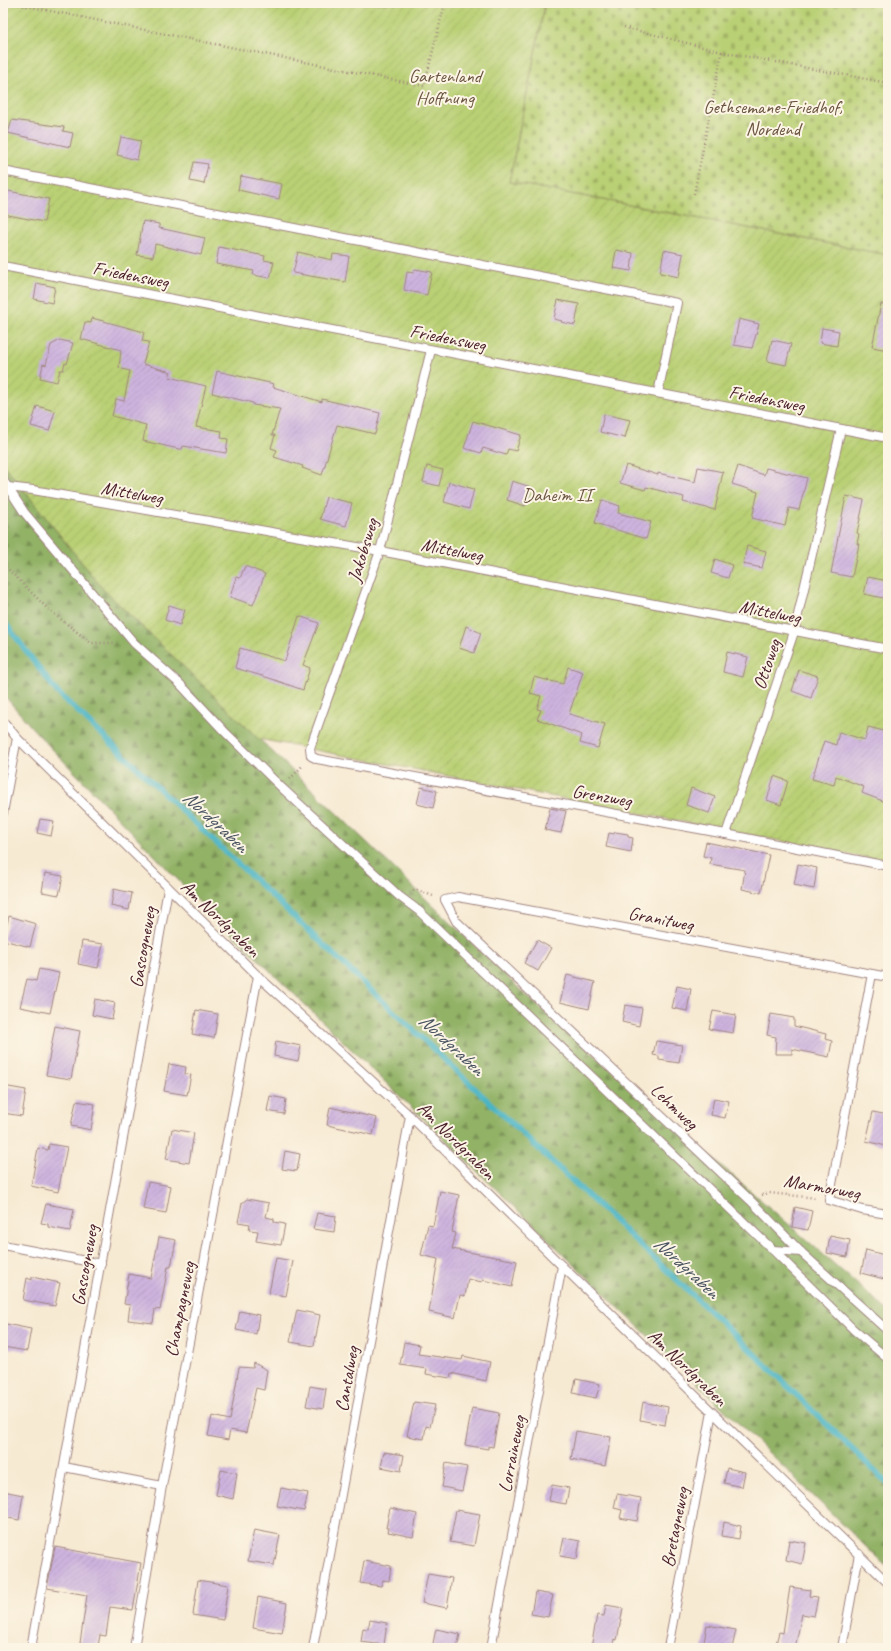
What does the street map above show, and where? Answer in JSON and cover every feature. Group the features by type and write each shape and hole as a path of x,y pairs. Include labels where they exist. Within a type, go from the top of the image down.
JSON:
{"lane":[{"path":"3,171 677,303 658,393"},
{"name":"Friedensweg","path":"3,266 888,438"},
{"name":"Jakobsweg","path":"311,756 310,748 380,551 432,350"},
{"name":"Ottoweg","path":"726,834 794,632 841,429"},
{"path":"3,480 24,512 134,643 180,684 224,731 282,788 399,896 419,911 773,1250 854,1330 888,1359"},
{"name":"Mittelweg","path":"8,487 33,490 380,551 888,649"},
{"name":"Am Nordgraben","path":"3,722 17,738 258,976 410,1116 888,1583"},
{"path":"3,813 17,738"},
{"name":"Grenzweg","path":"311,756 317,759 726,834 888,866"},
{"name":"Gascogneweg","path":"31,1648 168,888"},
{"name":"Granitweg","path":"444,900 458,897 888,977"},
{"name":"Lehmweg","path":"444,900 456,920 750,1200 801,1252 888,1331"},
{"path":"829,1200 872,974"},
{"name":"Champagneweg","path":"134,1648 162,1486 258,976"},
{"name":"Cantalweg","path":"313,1648 410,1116"},
{"name":"Marmorweg","path":"829,1200 862,1210 888,1214"},
{"path":"3,1245 100,1264"},
{"path":"773,1250 801,1252"},
{"name":"Lorraineweg","path":"491,1648 562,1266"},
{"name":"Bretagneweg","path":"668,1648 712,1412"},
{"path":"64,1467 162,1486"},
{"path":"842,1648 859,1554"}],"path":[{"path":"11,3 424,86 445,3"},
{"path":"624,27 722,52 888,83"},
{"path":"694,194 722,52"},
{"path":"3,564 48,609 91,643 134,643"},
{"path":"282,788 311,756"},
{"path":"399,896 417,890 444,900"},
{"name":"Marmorweg","path":"750,1200 769,1193 829,1200"}],"green space":[{"name":"Daheim II","path":"3,3 545,3 509,182 888,255 888,862 259,739 103,589 3,464"},
{"name":"Gethsemane-Friedhof, Nordend","path":"545,3 888,3 888,255 509,182"},
{"path":"3,464 103,589 529,998 888,1311 888,1568 204,907 34,730 3,694"}],"building":[{"path":"12,120 64,127 63,131 73,133 70,147 8,133"},
{"path":"121,137 141,141 137,160 117,155"},
{"path":"194,162 208,164 204,184 190,181"},
{"path":"241,176 282,184 279,199 238,190"},
{"path":"3,190 49,199 44,222 3,214"},
{"path":"143,221 159,224 159,228 205,238 201,255 155,244 153,257 137,255"},
{"path":"219,247 265,256 264,260 274,262 270,278 253,275 254,271 216,264"},
{"path":"616,250 633,253 631,271 613,268"},
{"path":"664,250 683,254 679,277 660,273"},
{"path":"298,252 332,260 333,254 349,256 345,282 293,273"},
{"path":"415,269 432,272 427,295 404,290 407,272 413,273"},
{"path":"37,283 55,287 52,303 34,299"},
{"path":"558,300 579,304 575,325 554,319"},
{"path":"881,304 888,304 888,350 872,347"},
{"path":"92,318 144,332 142,341 149,342 143,364 171,372 169,377 206,386 196,427 222,431 221,438 228,439 226,453 183,446 182,449 179,449 143,441 146,425 112,416 116,399 124,401 130,371 119,368 121,350 81,339 85,322 91,323"},
{"path":"739,319 759,324 752,348 734,345"},
{"path":"822,328 839,331 837,346 820,343"},
{"path":"60,340 73,343 67,364 65,363 63,370 60,370 57,382 40,378 43,364 46,365 51,345"},
{"path":"772,340 791,344 786,365 767,361"},
{"path":"217,371 274,384 273,387 322,402 322,399 380,413 375,434 337,425 322,475 302,468 303,466 274,457 277,450 271,448 275,435 272,435 280,409 253,405 253,403 212,393"},
{"path":"37,406 55,411 49,431 31,426"},
{"path":"604,414 630,420 625,438 600,432"},
{"path":"473,421 521,435 516,451 508,449 506,455 483,448 481,453 464,448"},
{"path":"626,465 658,475 658,473 695,482 698,467 723,472 715,510 683,502 684,497 646,487 645,490 620,483"},
{"path":"427,466 443,470 439,486 423,482"},
{"path":"738,466 764,475 766,468 807,478 799,510 789,508 785,526 752,518 758,492 732,484"},
{"path":"512,481 531,487 525,506 507,500"},
{"path":"449,482 474,489 469,509 444,502"},
{"path":"846,496 864,500 857,533 859,534 857,544 859,544 852,577 831,573"},
{"path":"326,497 352,503 346,526 320,519"},
{"path":"602,500 620,506 618,513 651,522 646,539 595,523"},
{"path":"747,546 766,551 762,568 743,564"},
{"path":"715,559 732,565 728,578 711,573"},
{"path":"245,566 265,574 253,605 230,597 236,577 240,578"},
{"path":"868,577 888,581 888,599 864,594"},
{"path":"169,605 185,610 180,625 165,620"},
{"path":"299,616 319,623 303,665 310,668 303,690 235,668 240,648 285,661"},
{"path":"466,626 481,633 474,653 459,648"},
{"path":"727,652 748,657 743,677 723,672"},
{"path":"568,667 583,672 569,714 605,724 598,748 580,743 582,735 537,719 541,710 537,709 541,696 530,693 534,677 563,684"},
{"path":"799,670 818,676 811,698 792,691"},
{"path":"868,727 888,732 888,803 862,793 864,787 836,776 834,785 812,779 824,741 836,745 839,732 865,740"},
{"path":"774,776 788,781 781,805 767,800"},
{"path":"421,787 437,791 433,808 417,804"},
{"path":"691,788 715,797 709,813 686,805"},
{"path":"550,808 566,811 561,833 545,830"},
{"path":"40,819 54,821 51,836 37,833"},
{"path":"615,832 628,834 628,837 633,838 631,852 606,847 609,833 614,834"},
{"path":"706,842 769,855 761,893 742,889 745,870 710,864 711,858 703,856"},
{"path":"798,864 817,868 814,889 794,885"},
{"path":"45,873 63,876 59,895 42,892"},
{"path":"114,889 132,893 129,910 111,906"},
{"path":"9,916 36,924 30,947 3,940"},
{"path":"537,940 551,948 538,971 524,963"},
{"path":"82,941 103,944 98,968 78,964"},
{"path":"39,969 59,973 50,1013 20,1007 27,979 36,981"},
{"path":"567,975 595,982 589,1009 560,1002"},
{"path":"677,986 691,989 687,1011 672,1008"},
{"path":"95,999 115,1003 112,1019 92,1015"},
{"path":"625,1005 642,1008 639,1026 622,1022"},
{"path":"196,1010 218,1014 214,1038 192,1034"},
{"path":"713,1011 736,1015 733,1033 709,1029"},
{"path":"771,1014 794,1018 794,1026 826,1034 825,1039 832,1041 829,1057 792,1049 792,1054 775,1054 776,1037 767,1035"},
{"path":"55,1026 80,1031 71,1079 46,1075"},
{"path":"276,1041 301,1046 298,1061 274,1056"},
{"path":"656,1041 682,1045 679,1063 659,1060 659,1056 653,1055"},
{"path":"169,1064 186,1067 185,1074 191,1075 187,1095 164,1091"},
{"path":"3,1086 26,1090 22,1116 3,1113"},
{"path":"270,1096 286,1099 284,1114 267,1111"},
{"path":"714,1098 729,1101 725,1118 711,1115"},
{"path":"76,1101 95,1104 91,1130 71,1126"},
{"path":"330,1107 377,1118 373,1135 327,1125"},
{"path":"873,1112 888,1115 888,1138 886,1146 866,1141"},
{"path":"172,1129 194,1133 189,1163 166,1159"},
{"path":"49,1144 67,1147 58,1192 31,1186 38,1148 48,1150"},
{"path":"285,1151 300,1154 297,1171 282,1169"},
{"path":"148,1182 171,1186 166,1213 143,1209"},
{"path":"440,1191 459,1195 452,1232 456,1233 452,1249 517,1261 512,1287 483,1280 482,1282 468,1279 465,1296 460,1295 455,1318 429,1312 438,1259 421,1255 428,1225 433,1226"},
{"path":"247,1199 269,1203 266,1217 274,1219 274,1222 285,1224 281,1245 256,1241 258,1231 249,1230 250,1224 238,1222 242,1203"},
{"path":"46,1204 74,1209 70,1231 48,1227 48,1224 41,1223"},
{"path":"795,1207 812,1211 808,1230 792,1227"},
{"path":"317,1213 336,1216 334,1232 313,1229"},
{"path":"830,1236 850,1240 847,1257 827,1253"},
{"path":"159,1237 176,1240 171,1267 168,1267 160,1310 155,1309 153,1323 128,1320 130,1305 124,1304 129,1274 151,1278"},
{"path":"866,1250 888,1256 888,1280 861,1273"},
{"path":"276,1258 293,1261 286,1296 269,1293"},
{"path":"32,1277 60,1283 55,1306 23,1300 27,1278 32,1280"},
{"path":"297,1310 320,1315 314,1346 290,1342"},
{"path":"240,1311 259,1315 256,1334 236,1330"},
{"path":"6,1324 31,1329 27,1351 3,1347"},
{"path":"404,1342 420,1345 418,1354 462,1360 463,1356 490,1362 486,1381 451,1373 450,1378 426,1374 427,1369 400,1365"},
{"path":"254,1363 267,1370 264,1390 256,1388 246,1433 230,1430 228,1440 208,1436 212,1416 230,1420 239,1367 253,1368"},
{"path":"576,1379 600,1384 596,1398 573,1393"},
{"path":"310,1386 326,1389 323,1409 306,1406"},
{"path":"414,1402 435,1405 430,1427 426,1426 424,1439 407,1436"},
{"path":"643,1402 668,1407 665,1425 640,1420"},
{"path":"472,1408 499,1413 493,1447 488,1446 488,1449 465,1445"},
{"path":"576,1431 611,1437 605,1466 571,1459"},
{"path":"384,1452 404,1455 401,1471 381,1467"},
{"path":"446,1463 467,1467 462,1491 442,1487"},
{"path":"727,1468 745,1472 742,1487 724,1483"},
{"path":"221,1470 237,1473 233,1499 216,1495"},
{"path":"552,1485 569,1488 566,1504 549,1501"},
{"path":"281,1488 308,1493 304,1511 277,1506"},
{"path":"3,1491 23,1495 19,1520 3,1517"},
{"path":"617,1494 641,1498 637,1521 620,1518 622,1510 614,1508"},
{"path":"390,1508 417,1514 413,1537 388,1532 389,1528 386,1528"},
{"path":"456,1510 480,1514 474,1546 450,1542"},
{"path":"724,1522 741,1526 739,1539 722,1536"},
{"path":"254,1530 280,1535 274,1565 248,1561"},
{"path":"564,1538 580,1541 577,1559 560,1556"},
{"path":"789,1540 806,1543 802,1564 786,1560"},
{"path":"55,1547 141,1563 133,1610 110,1607 106,1636 100,1635 98,1646 80,1643 87,1595 47,1588"},
{"path":"364,1561 391,1566 389,1581 383,1580 381,1586 360,1583"},
{"path":"428,1574 452,1578 447,1608 422,1603"},
{"path":"198,1580 228,1585 223,1620 193,1615"},
{"path":"790,1587 810,1590 809,1596 818,1597 814,1616 802,1614 795,1648 775,1648 779,1632 783,1633"},
{"path":"535,1592 553,1595 548,1617 531,1614"},
{"path":"258,1597 287,1603 282,1633 253,1628"},
{"path":"606,1605 623,1608 617,1640 614,1639 613,1648 591,1648 597,1615 604,1616"},
{"path":"370,1620 387,1623 384,1645 361,1642 363,1628 368,1629"},
{"path":"707,1625 736,1630 732,1648 703,1648"},
{"path":"436,1629 460,1634 457,1648 432,1648"}],"waterway":[{"name":"Nordgraben","path":"3,620 57,692 738,1338 888,1484"}],"park label":[{"name":"Gartenland Hoffnung","path":"445,86"}]}
